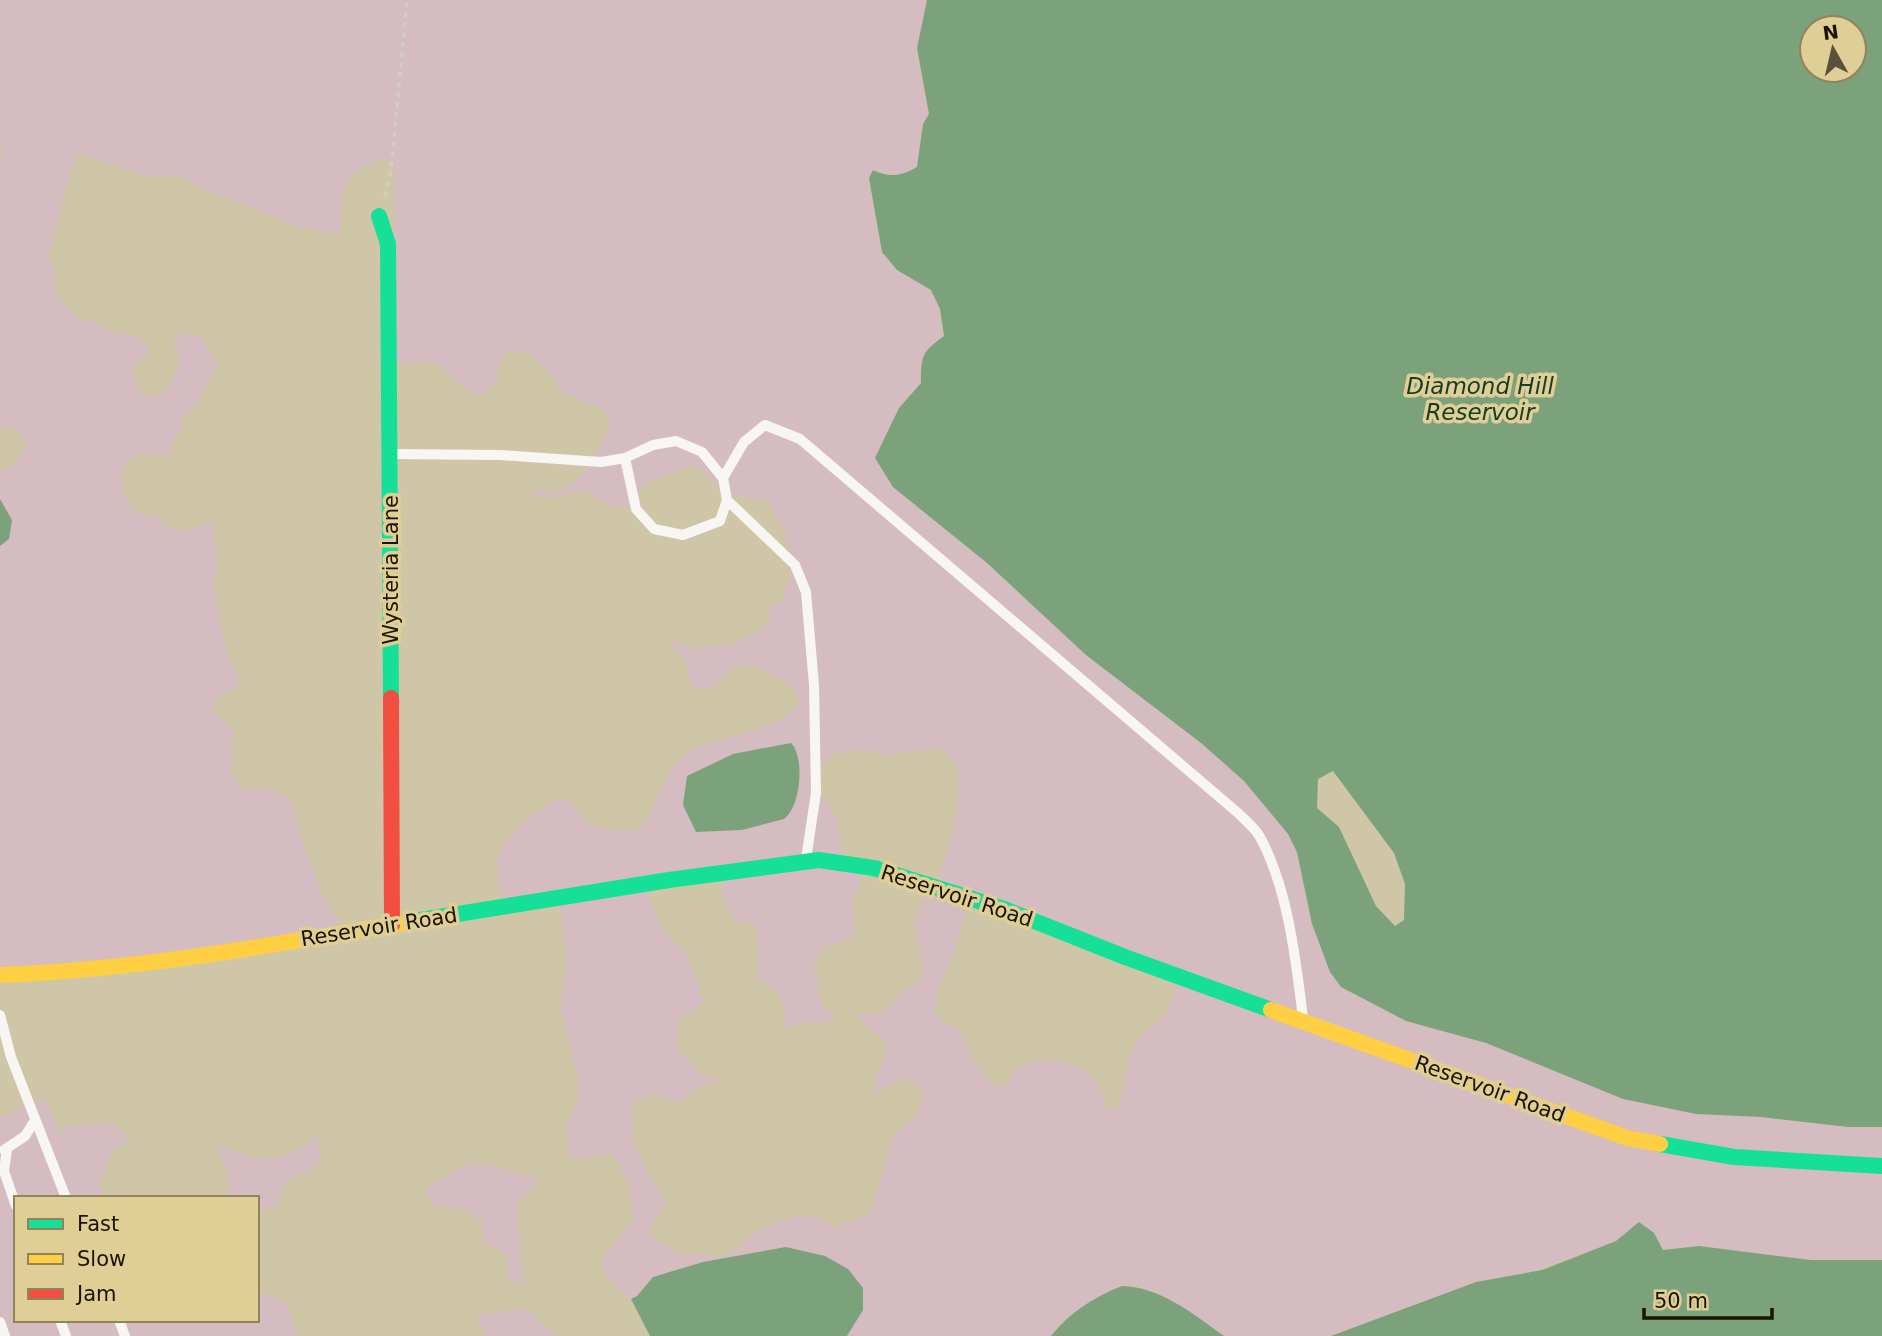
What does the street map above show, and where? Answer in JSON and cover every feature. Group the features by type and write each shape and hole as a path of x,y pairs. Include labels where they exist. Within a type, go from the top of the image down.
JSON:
{"street":[{"name":"Wysteria Lane","path":"379,216 388,244 392,925"},
{"name":"Reservoir Road","path":"0,975 54,973 232,951 669,880 819,860 874,868 1004,909 1125,957 1628,1138 1745,1158 1882,1166"}],"lane":[{"path":"723,478 744,442 765,425 800,439 1238,813 1259,835 1277,876 1298,975 1304,1021"},
{"path":"391,454 500,455 601,462 625,458 653,445 676,441 702,452 723,478 727,500 720,521 683,535 654,529 636,509 625,458"},
{"path":"727,500 795,565 806,592 814,685 816,793 806,862"},
{"path":"0,1015 11,1057 34,1122 65,1196"},
{"path":"14,1200 4,1171 3,1150 25,1136 34,1122"},
{"path":"0,1322 5,1336"}],"path":[{"path":"379,216 391,171 407,0"}],"shaded area":[{"path":"0,0 927,0 917,48 929,114 923,124 917,167 904,175 883,175 897,270 920,283 932,294 939,309 944,336 921,362 921,383 899,408 893,487 987,563 1086,655 1201,743 1244,781 1288,834 1297,852 1312,924 1406,1021 1486,1043 1696,1114 1761,1117 1848,1127 1882,1127 1882,1260 1811,1260 1699,1246 1663,1250 1654,1233 1639,1222 1616,1241 1573,1258 1331,1336 1224,1336 1177,1303 1140,1287 1122,1286 1101,1294 1062,1322 1051,1336 847,1336 863,1310 653,1277 637,1296 631,1299 608,1279 601,1262 634,1219 627,1182 613,1154 569,1159 565,1123 578,1101 577,1072 560,1007 567,957 558,900 504,905 498,876 498,856 510,836 558,797 572,801 583,818 597,827 635,832 649,816 667,776 683,756 712,742 773,724 787,716 799,704 798,694 792,689 770,673 753,667 731,670 707,690 691,685 686,661 668,640 697,648 737,643 764,628 771,608 782,602 791,572 784,530 767,501 731,494 698,468 691,466 645,483 630,507 610,507 584,491 548,498 534,496 536,489 553,493 562,491 587,467 610,427 603,409 559,390 554,376 528,352 506,352 500,362 495,384 480,396 465,389 436,362 393,364 391,295 394,168 385,157 359,170 346,184 340,233 337,234 334,231 324,232 295,225 201,188 181,175 151,177 83,155 75,155 49,255 56,283 55,294 78,319 94,321 109,331 136,336 149,346 146,356 132,370 138,389 150,397 164,391 180,368 173,332 202,335 208,351 219,363 196,405 184,414 181,430 171,446 171,455 137,455 126,465 122,486 135,511 145,515 157,515 167,527 189,530 213,522 216,554 214,591 228,657 238,674 238,687 221,693 211,710 234,730 231,772 242,789 266,788 291,799 302,840 322,894 346,933 0,977 0,546 9,539 12,520 0,499 0,473 13,465 28,444 19,431 0,427 0,165 3,162 0,145","holes":["941,748 953,760 958,772 958,802 938,882 928,885 914,923 922,970 920,981 899,993 888,1008 858,1015 862,1022 884,1040 887,1050 875,1078 876,1094 906,1079 923,1090 915,1116 894,1133 870,1217 833,1227 812,1216 794,1217 766,1227 734,1251 723,1255 709,1257 709,1254 679,1254 647,1233 667,1202 639,1155 632,1130 634,1103 650,1094 682,1103 694,1090 724,1080 704,1076 678,1051 678,1019 704,1003 688,956 659,925 644,884 720,872 726,907 736,923 749,923 757,927 758,979 780,994 783,1032 796,1022 827,1023 836,1014 825,1008 820,1001 814,965 823,947 853,938 856,928 852,904 865,868 843,859 838,819 825,801 819,777 824,764 830,755 852,751 872,751 886,759 897,752","970,897 1179,976 1167,1014 1144,1033 1130,1054 1118,1110 1106,1108 1100,1087 1090,1075 1061,1062 1029,1062 1013,1072 1004,1088 996,1085 976,1064 959,1028 943,1023 934,1010 936,995 956,947"]},
{"path":"44,1098 63,1140 63,1126 115,1123 130,1140 110,1153 101,1183 104,1196 14,1196 14,1322 259,1322 259,1290 288,1305 297,1336 0,1336 0,1117"},
{"path":"316,1132 322,1163 283,1184 278,1206 259,1211 259,1196 226,1196 228,1175 216,1146 257,1157 277,1158 306,1145"},
{"path":"465,1164 490,1165 540,1179 517,1206 523,1284 508,1279 506,1254 484,1243 481,1222 465,1208 434,1206 424,1190"},
{"path":"525,1308 557,1336 487,1336 478,1322 479,1315"}],"water":[{"name":"Diamond Hill Reservoir","path":"927,0 1882,0 1882,1127 1848,1127 1761,1117 1696,1114 1623,1099 1486,1043 1406,1021 1341,987 1330,972 1312,924 1297,852 1288,834 1244,781 1201,743 1086,655 987,563 893,487 875,458 899,408 921,383 924,355 944,336 940,309 931,290 897,270 882,252 869,178 873,170 895,175 917,167 923,124 929,114 917,48","holes":["1333,771 1394,853 1405,884 1404,920 1395,926 1376,906 1339,827 1317,808 1318,779"]},
{"path":"0,499 12,520 9,539 0,546"},
{"path":"791,743 798,759 799,782 794,804 784,819 742,830 696,832 683,805 687,776 733,754"},
{"path":"1639,1222 1654,1233 1663,1250 1699,1246 1811,1260 1882,1260 1882,1336 1331,1336 1476,1282 1542,1270 1616,1241"},
{"path":"786,1247 825,1256 848,1269 863,1288 863,1310 847,1336 650,1336 631,1299 637,1296 653,1277 703,1262"},
{"path":"1122,1286 1163,1296 1224,1336 1051,1336 1083,1307"}],"traffic: fast":[{"path":"379,216 388,244 391,698"},
{"path":"414,921 669,880 819,860 874,868 1004,909 1271,1010"},
{"path":"1660,1144 1734,1157 1882,1166"}],"traffic: slow":[{"path":"0,975 156,962 414,921"},
{"path":"1271,1010 1627,1138 1660,1144"}],"traffic: jam":[{"path":"391,698 392,925"}]}
